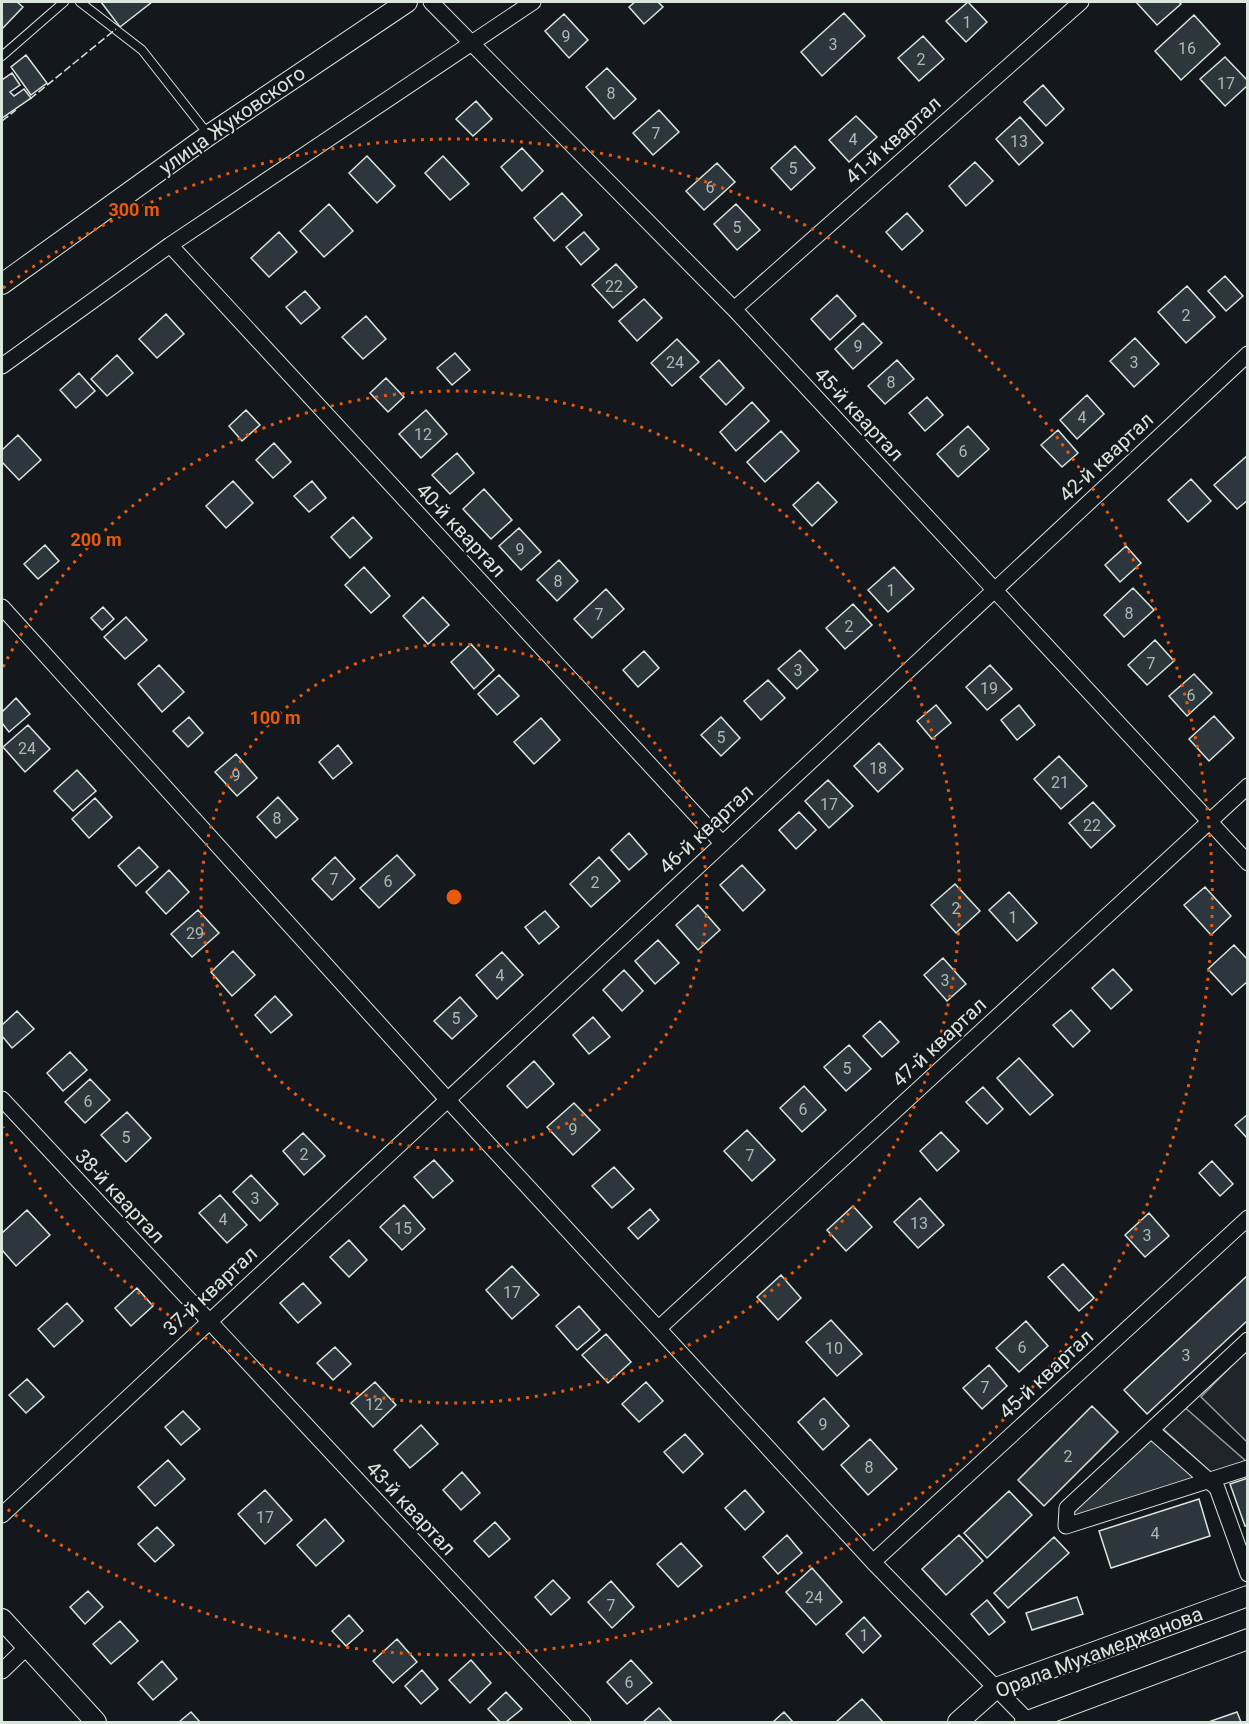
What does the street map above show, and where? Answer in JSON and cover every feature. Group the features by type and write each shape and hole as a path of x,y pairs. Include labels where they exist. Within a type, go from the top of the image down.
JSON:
{"street":[{"name":"улица Жуковского","path":"2,284 209,135 407,2"},
{"name":"45-й квартал","path":"431,2 734,309 1248,863"},
{"path":"2,366 170,245 533,2"},
{"name":"41-й квартал","path":"734,309 1081,2"},
{"name":"40-й квартал","path":"170,245 722,843"},
{"name":"42-й квартал","path":"994,590 1248,354"},
{"name":"46-й квартал","path":"447,1099 994,590"},
{"path":"2,607 447,1099 873,1562 1027,1722"},
{"name":"47-й квартал","path":"659,1328 1248,786"},
{"name":"38-й квартал","path":"2,1099 208,1322"},
{"name":"37-й квартал","path":"2,1515 447,1099"},
{"name":"45-й квартал","path":"873,1562 1248,1218"},
{"name":"43-й квартал","path":"208,1322 583,1722"},
{"path":"1248,1340 1067,1508 1066,1526 1210,1482 1248,1468"},
{"path":"1151,1430 1217,1488 1248,1574"},
{"name":"Орала Мухамеджанова","path":"958,1722 996,1688 1248,1596"},
{"path":"2,1619 96,1722"},
{"name":"Орала Мухамеджанова","path":"1027,1722 1248,1639"},
{"path":"2,1671 27,1647"}],"lane":[{"path":"2,56 64,2"},
{"path":"80,2 142,50 209,135"}],"shaded area":[{"path":"1247,1350 1247,1442 1201,1397"},
{"path":"1182,1405 1247,1462 1213,1474 1162,1428"}],"building":[{"path":"2,2 17,2 23,7 2,29"},
{"path":"101,2 152,2 120,27"},
{"path":"635,2 658,2 663,7 644,24 629,7"},
{"path":"968,2 987,22 966,42 946,21"},
{"path":"1136,2 1179,2 1181,4 1157,25"},
{"path":"844,13 865,36 822,76 801,52"},
{"path":"564,14 588,40 569,58 545,31"},
{"path":"1194,15 1220,44 1181,80 1155,51"},
{"path":"923,36 944,59 919,81 898,58"},
{"path":"26,55 47,83 31,95 11,67"},
{"path":"1225,57 1248,81 1248,85 1225,106 1200,79"},
{"path":"607,68 636,99 614,119 586,87"},
{"path":"12,73 20,85 10,92 14,96 24,89 31,98 2,118 2,80"},
{"path":"1043,85 1064,109 1046,126 1024,102"},
{"path":"476,101 492,119 473,136 456,119"},
{"path":"659,110 679,132 653,155 633,133"},
{"path":"856,116 877,137 849,162 829,140"},
{"path":"1020,117 1043,143 1019,165 996,139"},
{"path":"795,146 815,168 791,190 771,168"},
{"path":"522,148 543,171 522,191 501,167"},
{"path":"367,156 395,186 377,203 349,173"},
{"path":"443,156 469,184 450,200 425,173"},
{"path":"975,162 993,181 966,206 949,186"},
{"path":"717,163 735,182 704,210 686,191"},
{"path":"562,193 582,215 554,241 534,218"},
{"path":"329,204 353,231 324,257 300,231"},
{"path":"736,204 760,230 737,250 714,224"},
{"path":"907,213 923,231 902,250 886,232"},
{"path":"279,232 297,252 269,277 251,258"},
{"path":"584,232 599,249 581,265 566,247"},
{"path":"616,264 637,287 613,308 592,285"},
{"path":"1225,276 1243,296 1226,311 1208,291"},
{"path":"1187,286 1215,317 1186,343 1158,312"},
{"path":"305,291 320,308 301,324 286,307"},
{"path":"837,295 856,316 830,340 811,319"},
{"path":"644,299 662,318 637,341 619,321"},
{"path":"166,314 184,334 157,358 139,339"},
{"path":"366,316 386,339 363,359 342,337"},
{"path":"863,323 882,343 853,369 835,349"},
{"path":"1135,338 1159,364 1134,387 1110,361"},
{"path":"677,339 699,362 672,386 651,363"},
{"path":"455,353 470,370 452,385 437,368"},
{"path":"117,355 133,373 107,396 91,379"},
{"path":"719,360 744,388 726,405 700,377"},
{"path":"897,360 914,379 885,404 868,386"},
{"path":"79,373 95,391 76,408 60,390"},
{"path":"386,378 404,397 388,412 370,393"},
{"path":"1087,395 1104,414 1077,439 1060,420"},
{"path":"927,397 943,415 925,431 909,413"},
{"path":"752,402 769,421 736,451 720,432"},
{"path":"246,410 260,425 242,441 229,426"},
{"path":"426,410 447,434 421,458 399,434"},
{"path":"968,426 989,449 958,477 937,454"},
{"path":"1058,430 1078,453 1062,467 1041,445"},
{"path":"781,431 799,451 765,482 747,462"},
{"path":"18,435 41,460 19,480 2,462 2,450"},
{"path":"274,443 291,462 273,478 256,460"},
{"path":"457,453 474,473 450,494 432,475"},
{"path":"1248,455 1248,500 1237,509 1214,485"},
{"path":"1191,479 1211,501 1188,522 1168,500"},
{"path":"233,481 253,503 226,528 206,506"},
{"path":"312,481 326,498 309,512 294,496"},
{"path":"818,482 837,502 812,526 793,505"},
{"path":"484,489 512,520 491,539 463,509"},
{"path":"353,517 372,538 350,558 331,537"},
{"path":"519,528 541,552 521,570 499,546"},
{"path":"45,545 59,561 38,579 24,564"},
{"path":"1126,546 1141,563 1120,582 1105,565"},
{"path":"559,560 578,581 557,601 537,580"},
{"path":"364,567 390,596 371,613 345,585"},
{"path":"894,567 914,589 888,612 868,590"},
{"path":"1133,588 1154,610 1124,637 1104,615"},
{"path":"606,589 624,609 592,638 574,619"},
{"path":"423,597 449,625 428,644 403,616"},
{"path":"853,604 872,625 845,649 826,628"},
{"path":"103,607 114,619 102,630 91,618"},
{"path":"126,617 147,640 125,659 104,637"},
{"path":"1155,640 1174,661 1147,685 1128,665"},
{"path":"471,644 494,670 474,689 451,662"},
{"path":"800,650 818,670 797,689 778,669"},
{"path":"644,651 659,668 638,687 623,670"},
{"path":"159,665 184,692 162,712 138,684"},
{"path":"990,665 1012,689 987,710 966,687"},
{"path":"1194,674 1212,693 1187,716 1169,696"},
{"path":"499,675 519,696 497,715 478,694"},
{"path":"768,680 785,698 761,720 744,701"},
{"path":"16,698 30,714 9,732 2,723 2,712"},
{"path":"936,705 951,723 932,739 917,721"},
{"path":"1019,705 1035,725 1017,740 1001,720"},
{"path":"1214,716 1234,738 1209,761 1189,739"},
{"path":"189,717 203,733 188,747 173,731"},
{"path":"721,717 740,738 721,756 701,735"},
{"path":"541,718 560,740 534,764 514,742"},
{"path":"28,725 50,749 25,772 3,747"},
{"path":"879,743 903,769 878,792 854,766"},
{"path":"338,745 352,763 333,779 319,762"},
{"path":"236,754 257,778 237,796 215,772"},
{"path":"1059,756 1087,786 1061,809 1034,779"},
{"path":"77,770 96,791 73,811 54,791"},
{"path":"828,780 853,806 829,828 805,801"},
{"path":"278,797 298,819 276,838 257,817"},
{"path":"95,798 112,817 89,838 72,819"},
{"path":"1093,802 1115,826 1091,848 1069,823"},
{"path":"799,812 816,830 796,849 779,830"},
{"path":"629,833 647,854 629,870 611,850"},
{"path":"139,847 158,867 136,886 118,866"},
{"path":"397,855 415,875 379,908 360,888"},
{"path":"335,857 355,879 332,900 312,879"},
{"path":"599,857 620,881 591,907 570,884"},
{"path":"742,865 765,890 743,911 720,885"},
{"path":"169,870 189,892 166,914 146,892"},
{"path":"955,884 980,911 956,933 931,905"},
{"path":"1205,887 1231,916 1211,935 1184,905"},
{"path":"1009,892 1037,923 1017,941 989,910"},
{"path":"698,905 720,930 698,950 676,925"},
{"path":"198,910 219,933 192,957 171,934"},
{"path":"545,911 559,927 539,944 525,927"},
{"path":"658,940 679,963 655,984 635,961"},
{"path":"1234,945 1248,960 1248,981 1232,995 1208,969"},
{"path":"233,951 255,975 232,996 211,972"},
{"path":"502,952 523,975 497,999 476,975"},
{"path":"943,958 966,984 947,1001 924,975"},
{"path":"1113,969 1132,990 1111,1009 1092,988"},
{"path":"624,970 643,991 622,1011 603,990"},
{"path":"275,996 292,1015 271,1033 255,1015"},
{"path":"460,997 477,1016 452,1039 434,1021"},
{"path":"1071,1010 1090,1031 1073,1047 1053,1025"},
{"path":"17,1011 34,1029 12,1048 2,1036 2,1025"},
{"path":"593,1017 610,1037 589,1054 573,1035"},
{"path":"880,1021 899,1042 882,1057 863,1036"},
{"path":"849,1045 871,1069 846,1091 824,1067"},
{"path":"70,1052 87,1070 63,1091 47,1073"},
{"path":"1019,1058 1053,1095 1030,1115 997,1078"},
{"path":"534,1061 554,1084 527,1108 507,1086"},
{"path":"90,1079 110,1100 85,1123 65,1102"},
{"path":"804,1086 826,1110 802,1132 780,1108"},
{"path":"983,1087 1003,1109 987,1124 966,1102"},
{"path":"574,1103 600,1130 573,1155 547,1127"},
{"path":"127,1112 151,1138 126,1162 101,1135"},
{"path":"1248,1114 1248,1139 1235,1125"},
{"path":"747,1130 775,1160 752,1181 724,1151"},
{"path":"941,1132 959,1151 937,1171 920,1151"},
{"path":"303,1133 325,1156 304,1175 283,1151"},
{"path":"434,1160 453,1181 433,1198 414,1177"},
{"path":"1212,1161 1233,1184 1220,1196 1199,1173"},
{"path":"614,1167 634,1189 612,1208 592,1186"},
{"path":"251,1175 278,1204 260,1221 233,1192"},
{"path":"220,1195 247,1225 227,1243 199,1213"},
{"path":"920,1198 944,1225 918,1248 894,1222"},
{"path":"404,1205 425,1229 402,1250 380,1227"},
{"path":"853,1206 872,1227 846,1251 827,1230"},
{"path":"650,1209 659,1220 638,1239 628,1228"},
{"path":"27,1210 50,1235 16,1266 2,1250 2,1233"},
{"path":"1149,1213 1169,1236 1145,1257 1125,1235"},
{"path":"349,1240 367,1260 349,1277 330,1257"},
{"path":"1063,1264 1094,1298 1079,1311 1048,1277"},
{"path":"512,1266 539,1295 512,1319 486,1290"},
{"path":"781,1275 801,1298 778,1320 757,1297"},
{"path":"1248,1275 1248,1320 1147,1414 1124,1390"},
{"path":"303,1283 321,1303 298,1323 280,1303"},
{"path":"137,1288 153,1306 131,1326 115,1308"},
{"path":"67,1303 83,1321 54,1347 38,1329"},
{"path":"579,1306 600,1330 577,1350 556,1326"},
{"path":"831,1320 862,1354 837,1376 806,1342"},
{"path":"1026,1321 1048,1346 1019,1372 996,1348"},
{"path":"606,1334 631,1362 608,1383 582,1355"},
{"path":"335,1347 351,1364 333,1380 317,1363"},
{"path":"989,1365 1007,1386 982,1409 963,1388"},
{"path":"27,1379 44,1397 26,1413 9,1395"},
{"path":"375,1382 396,1405 373,1427 351,1403"},
{"path":"646,1382 663,1401 639,1422 622,1404"},
{"path":"824,1398 849,1426 823,1450 798,1422"},
{"path":"1092,1406 1118,1432 1044,1506 1018,1480"},
{"path":"183,1411 200,1429 181,1445 165,1427"},
{"path":"421,1425 438,1444 410,1468 394,1450"},
{"path":"685,1434 703,1454 683,1473 664,1452"},
{"path":"1150,1437 1202,1479 1072,1519 1074,1508"},
{"path":"870,1439 897,1469 868,1495 841,1465"},
{"path":"168,1460 185,1479 155,1506 138,1487"},
{"path":"462,1472 480,1493 461,1510 443,1490"},
{"path":"1248,1478 1248,1525 1245,1526 1230,1484"},
{"path":"265,1490 292,1520 265,1544 238,1514"},
{"path":"745,1490 764,1512 745,1530 725,1508"},
{"path":"1009,1491 1032,1515 987,1558 964,1533"},
{"path":"1199,1499 1210,1536 1111,1568 1099,1531"},
{"path":"325,1519 344,1541 316,1566 297,1545"},
{"path":"495,1522 510,1539 489,1557 474,1541"},
{"path":"157,1527 174,1545 155,1562 138,1544"},
{"path":"787,1535 802,1553 778,1574 763,1557"},
{"path":"959,1535 983,1561 946,1595 922,1569"},
{"path":"1054,1537 1069,1553 1008,1608 994,1593"},
{"path":"681,1543 702,1566 678,1587 657,1564"},
{"path":"812,1568 842,1602 816,1625 786,1592"},
{"path":"553,1580 570,1598 551,1615 535,1597"},
{"path":"611,1581 634,1607 612,1628 588,1602"},
{"path":"88,1591 103,1607 85,1624 70,1607"},
{"path":"1077,1597 1083,1614 1032,1630 1026,1613"},
{"path":"987,1600 1005,1622 989,1635 971,1614"},
{"path":"349,1615 363,1631 346,1646 332,1631"},
{"path":"864,1617 881,1636 863,1653 846,1634"},
{"path":"120,1621 138,1641 111,1664 93,1644"},
{"path":"397,1639 417,1662 393,1683 373,1661"},
{"path":"471,1660 491,1683 470,1703 449,1680"},
{"path":"631,1660 652,1683 627,1704 607,1682"},
{"path":"162,1661 177,1679 153,1700 138,1683"},
{"path":"422,1670 438,1689 421,1704 405,1686"},
{"path":"506,1692 522,1709 506,1722 500,1722 488,1709"},
{"path":"862,1699 883,1722 836,1722"},
{"path":"659,1708 672,1722 643,1722"},
{"path":"191,1712 200,1722 179,1722"},
{"path":"784,1712 793,1722 773,1722"},
{"path":"1237,1712 1241,1722 1211,1721"}],"fence":[{"path":"30,99 116,29"},
{"path":"2,121 16,110"}]}
